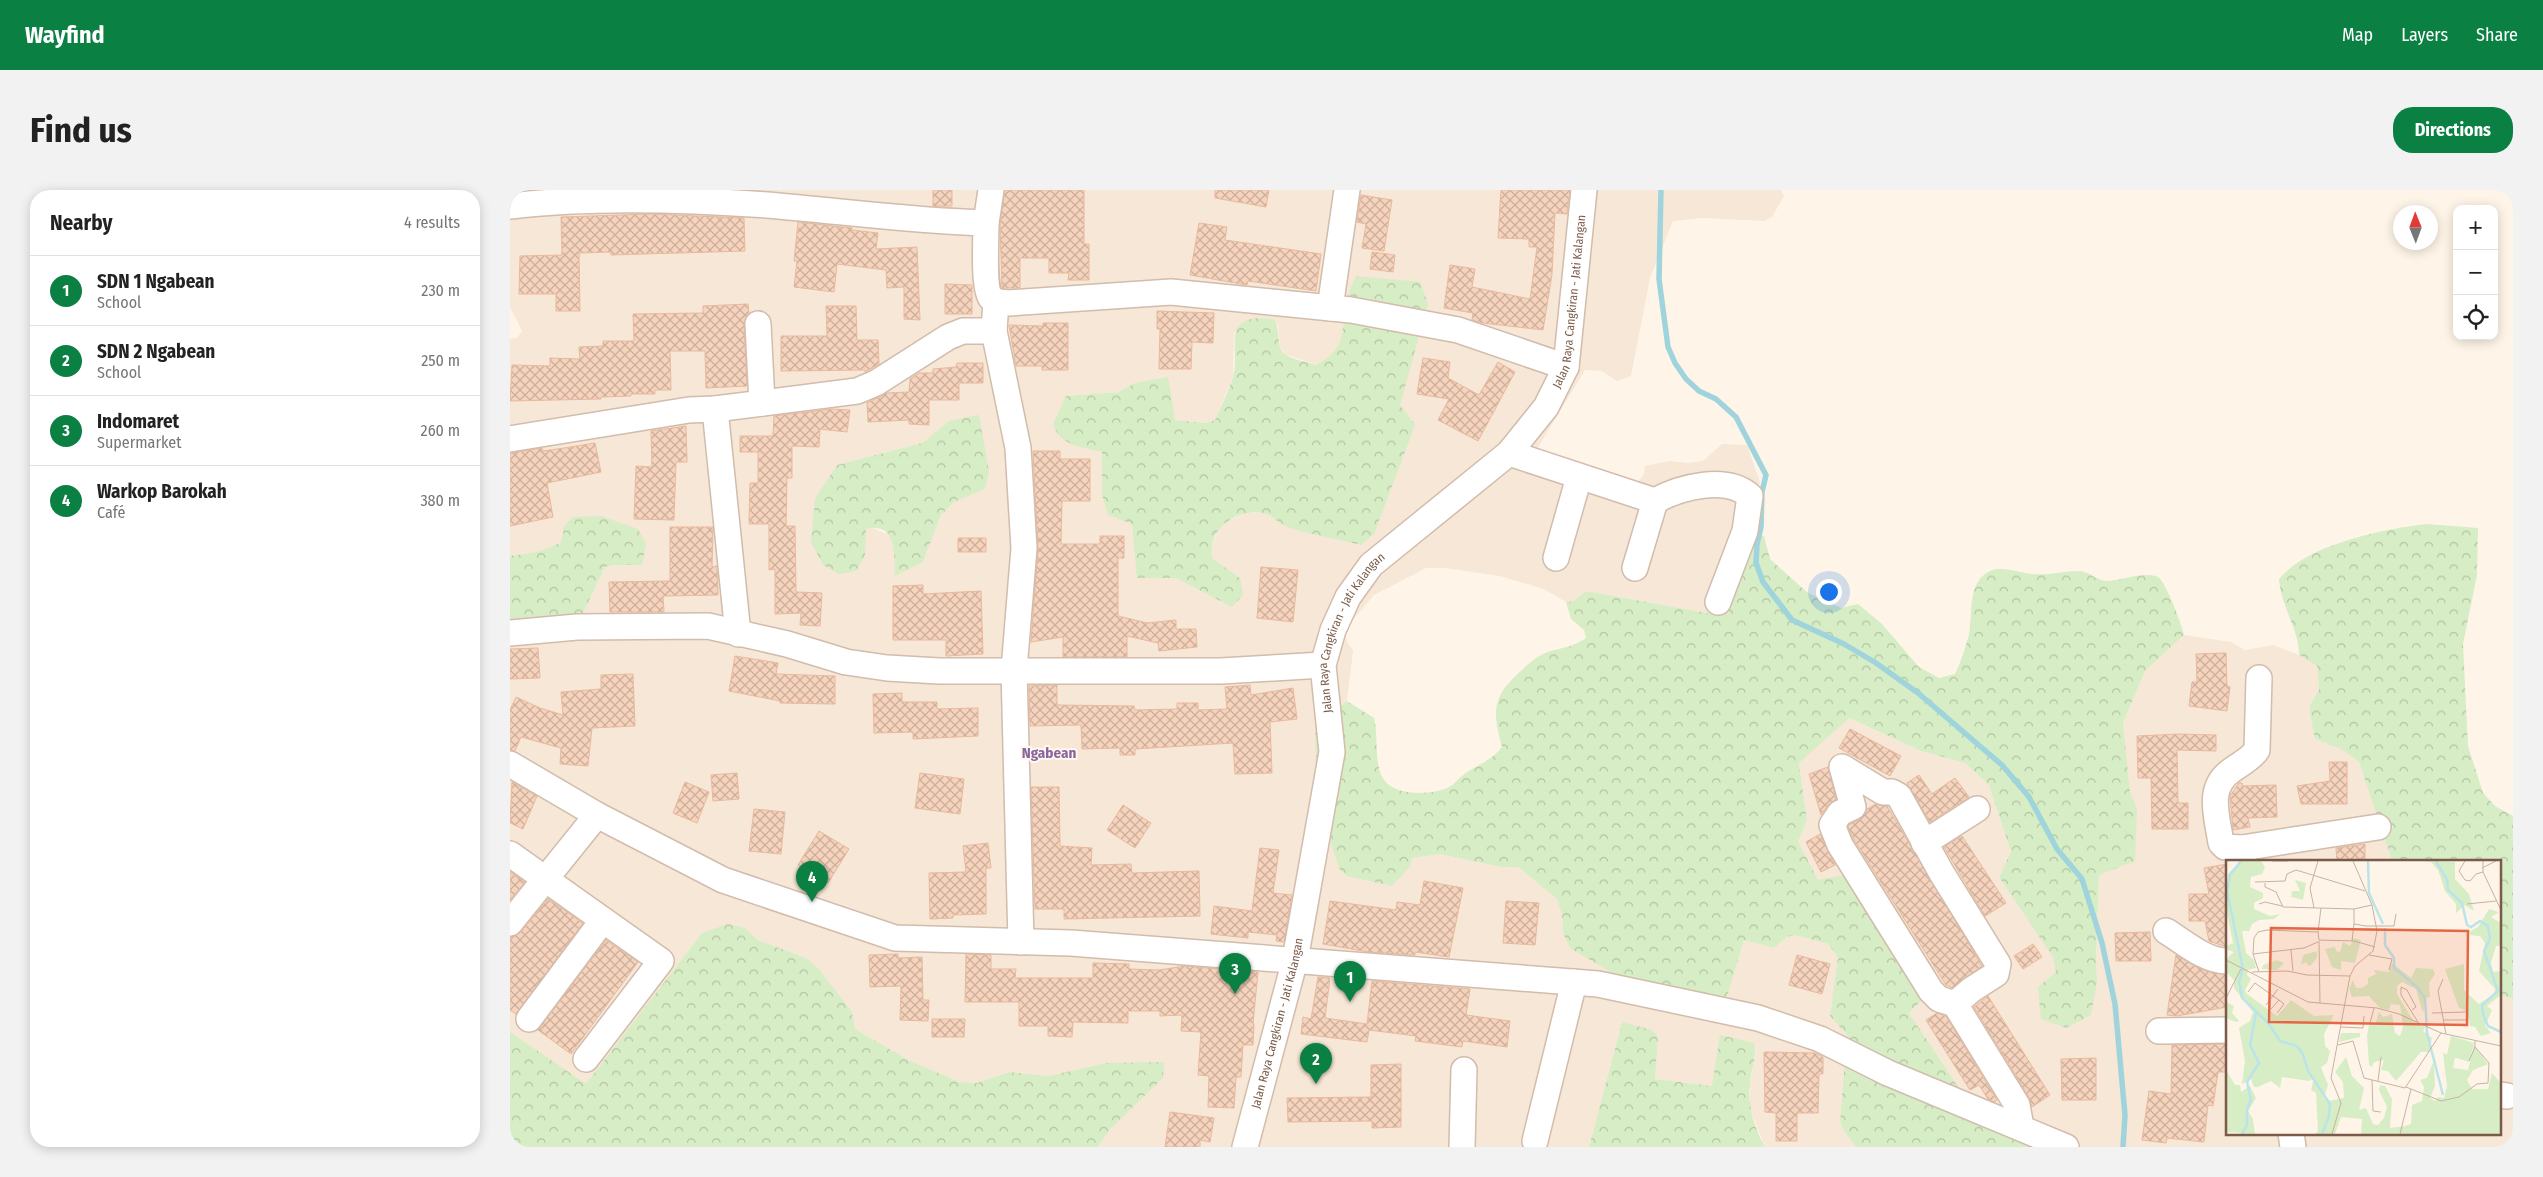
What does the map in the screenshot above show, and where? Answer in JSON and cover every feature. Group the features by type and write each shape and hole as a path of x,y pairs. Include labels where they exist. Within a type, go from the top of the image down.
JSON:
{"street":[{"path":"991,190 986,223 986,267 989,294 996,302 1009,303 1171,292 1330,308 1458,330 1566,367"},
{"path":"1330,308 1347,190"},
{"name":"Jalan Raya Cangkiran - Jati Kalangan","path":"1245,1147 1295,960 1332,752 1323,665 1334,630 1348,597 1371,565 1509,453 1546,407 1566,367 1584,190"},
{"path":"510,206 538,202 632,200 766,205 986,223"},
{"path":"996,302 994,330 1018,448 1024,548 1014,670 1021,942"},
{"path":"758,324 762,403"},
{"path":"510,439 689,410 715,409 858,391 876,382 948,337 963,331 994,330"},
{"path":"715,409 738,634"},
{"path":"1509,453 1655,501"},
{"path":"1556,558 1579,477"},
{"path":"1635,568 1655,501 1668,493 1690,488 1720,485 1742,488 1750,496 1745,531 1718,602"},
{"path":"510,633 577,627 708,626 787,644 846,662 887,668 939,671 1221,670 1323,665"},
{"path":"2259,678 2257,750 2222,777 2217,785 2215,802 2221,842 2225,847 2243,854 2378,827"},
{"path":"510,764 597,815 723,880 895,938 1071,943 1598,984 1758,1018 1820,1039 1888,1073 2066,1147"},
{"path":"1853,807 1842,767 1883,792"},
{"path":"1955,1004 1971,990 1996,974 1998,964 1924,843 1899,796 1892,792 1883,792 1840,813 1832,825 1840,845 1931,991 1939,999 1955,1004 2017,1105 2021,1127"},
{"path":"1924,843 1977,808"},
{"path":"510,923 597,815"},
{"path":"510,854 661,961 586,1059"},
{"path":"529,1019 603,920"},
{"path":"2166,931 2208,957 2217,961 2226,961"},
{"path":"1535,1141 1574,982"},
{"path":"2159,1031 2226,1030"},
{"path":"1462,1147 1464,1070"},
{"path":"2291,1134 2293,1147"}],"shaded area":[{"path":"510,190 1781,190 1784,196 1772,217 1764,221 1702,218 1673,221 1650,278 1631,376 1617,381 1602,371 1585,370 1537,449 1597,471 1638,482 1644,474 1645,466 1670,461 1687,463 1703,461 1722,444 1747,445 1760,482 1718,615 1586,591 1574,601 1566,602 1544,589 1500,576 1445,568 1426,568 1374,595 1346,628 1346,639 1353,651 1347,701 1315,727 1412,858 1440,854 1501,867 1518,867 1557,899 1562,915 1563,933 1726,1000 1744,940 1774,948 1787,937 1795,935 1828,944 1838,957 1830,1016 1847,1035 1840,1121 1843,1130 1856,1147 1765,1147 1750,1109 1750,1084 1756,1051 1712,1086 1655,1079 1658,1036 1622,1022 1589,1147 1098,1147 1111,1128 1106,1063 1048,1076 1009,1072 977,1083 960,1082 910,1061 855,1029 852,1012 819,969 806,958 758,940 745,928 702,933 586,1085 510,1032 510,623 582,615 605,567 614,565 642,565 563,535 560,543 536,552 510,556 510,339 517,338 522,331 510,307","holes":["1347,299 1428,304 1399,406 1288,527 1265,513 1246,512 1221,525 1210,549 1212,558 1240,578 1232,607 1176,578 1138,578 1132,523 1108,515 1102,495 1102,451 1066,396 1119,392 1135,383 1175,420 1208,423 1215,420 1233,376 1234,332 1278,325 1280,347 1285,354 1316,365 1331,357 1341,343","949,421 985,488 954,502 941,515 923,562 894,542 889,535 873,528 866,529 837,465 922,443"]},
{"path":"2184,635 2231,642 2245,650 2273,645 2299,655 2317,666 2319,690 2310,705 2315,739 2341,749 2359,762 2392,860 2226,860 2226,1134 2500,1134 2500,995 2513,999 2513,1147 2033,1147 1981,1121 1909,1013 1924,998 1818,880 1798,841 1807,820 1799,763 1848,718 1921,751 1965,763 1989,785 2011,852 1999,877 2053,956 2057,972 2097,982 2099,875 2137,808 2130,792 2123,723 2145,671"}],"green space":[{"path":"1356,276 1420,282 1428,304 1400,405 1415,425 1374,534 1361,545 1290,528 1263,513 1253,512 1234,517 1219,530 1214,538 1212,548 1212,558 1240,578 1243,595 1232,607 1176,578 1137,578 1132,524 1108,515 1102,495 1102,452 1080,447 1066,441 1056,431 1053,424 1066,396 1119,392 1135,383 1168,377 1175,420 1207,423 1215,420 1233,377 1235,334 1238,327 1245,321 1256,318 1273,319 1276,323 1282,351 1292,358 1316,365 1333,353 1338,346 1341,339 1346,302"},
{"path":"979,415 989,472 985,489 954,502 941,515 923,562 895,576 892,542 884,530 876,528 866,529 865,556 856,571 839,574 823,565 811,542 815,499 837,465 922,443 949,421"},
{"path":"601,516 638,529 646,544 642,565 614,565 605,567 582,615 510,623 510,556 536,552 560,543 563,527 573,517"},
{"path":"2427,524 2478,528 2477,575 2463,644 2468,746 2483,793 2495,806 2513,816 2513,999 2500,995 2500,860 2392,860 2359,762 2341,749 2315,739 2310,705 2319,690 2317,666 2299,655 2296,636 2280,589 2279,579 2308,556 2347,540 2389,530"},
{"path":"1745,531 1764,536 1770,559 1808,593 1841,608 1858,604 1882,624 1919,667 1939,678 1955,674 1969,635 1975,587 1979,580 1990,571 2008,569 2027,573 2049,574 2078,571 2086,572 2106,581 2152,575 2161,580 2169,594 2184,635 2145,671 2123,723 2130,792 2137,808 2135,861 2099,875 2097,982 2091,1015 2066,1028 2041,1019 2038,987 2056,972 2053,957 1999,877 2011,852 1989,785 1965,763 1921,751 1849,718 1799,763 1807,820 1798,841 1818,880 1844,875 1924,998 1909,1013 1981,1121 2033,1147 1856,1147 1843,1130 1840,1121 1847,1035 1830,1016 1838,957 1828,944 1795,935 1787,937 1774,948 1744,940 1726,1000 1631,984 1570,948 1563,933 1562,915 1557,899 1518,867 1501,867 1440,854 1412,858 1410,866 1392,886 1347,876 1340,870 1317,803 1315,727 1347,701 1374,718 1379,768 1381,775 1390,786 1405,792 1414,793 1433,792 1449,787 1467,772 1492,757 1502,747 1497,723 1497,705 1500,696 1512,679 1539,656 1573,645 1586,638 1584,630 1571,619 1566,602 1574,601 1586,591 1718,615"},
{"path":"728,924 745,928 758,940 806,958 819,969 852,1012 855,1029 910,1061 960,1082 977,1083 1009,1072 1048,1076 1106,1063 1164,1062 1163,1078 1111,1128 1098,1147 510,1147 510,1032 586,1084 702,933"},
{"path":"1622,1022 1652,1030 1658,1037 1655,1079 1712,1086 1720,1035 1754,1043 1755,1057 1749,1090 1755,1123 1765,1147 1589,1147"}],"building":[{"path":"933,190 952,190 952,206 933,206"},
{"path":"1005,190 1084,190 1084,244 1089,244 1089,280 1068,280 1069,273 1049,273 1049,258 1020,258 1020,288 1002,288 1000,224"},
{"path":"1215,190 1269,190 1266,207 1215,198"},
{"path":"1501,190 1570,190 1567,214 1555,213 1552,274 1543,330 1483,323 1472,320 1473,313 1444,308 1450,265 1475,269 1472,287 1530,299 1537,247 1529,247 1529,239 1498,238"},
{"path":"1361,195 1392,200 1384,251 1362,248 1366,224 1357,222"},
{"path":"651,214 744,218 745,251 611,255 611,252 579,253 580,311 556,311 556,294 519,294 520,256 562,255 561,217"},
{"path":"798,222 878,233 876,249 917,247 920,320 904,319 904,287 887,288 886,270 837,264 834,292 794,287 797,261 794,261"},
{"path":"1199,223 1227,227 1225,240 1321,254 1316,291 1248,281 1247,285 1190,275"},
{"path":"1372,252 1395,255 1393,272 1370,269"},
{"path":"945,284 972,285 972,314 945,314"},
{"path":"748,304 749,314 744,325 747,386 706,388 705,351 670,351 671,390 655,390 655,394 631,394 631,396 601,397 601,399 510,401 512,365 550,366 550,358 580,359 579,347 603,346 603,341 634,341 633,314 703,313 703,306"},
{"path":"826,306 856,306 857,340 878,340 879,364 865,372 865,370 781,371 781,336 827,336"},
{"path":"1157,311 1214,313 1213,343 1192,342 1191,369 1159,369 1160,329 1157,329"},
{"path":"1043,323 1068,323 1068,370 1042,370 1042,366 1016,366 1009,325 1043,326"},
{"path":"1423,358 1450,362 1448,378 1479,395 1498,362 1515,372 1478,441 1438,420 1449,399 1417,394"},
{"path":"957,363 983,363 983,383 959,383 959,400 929,400 929,425 909,424 909,420 868,422 867,403 887,393 909,392 910,379 919,373 933,373 933,369 956,367"},
{"path":"832,409 850,410 847,432 820,429 819,447 792,446 792,478 787,478 786,526 795,526 796,592 822,593 820,626 800,625 801,613 775,614 775,569 769,570 769,524 749,524 750,483 758,483 758,452 740,452 740,436 773,436 774,416"},
{"path":"686,426 687,462 676,462 674,520 634,519 636,466 652,467 651,431"},
{"path":"595,443 601,472 547,483 553,517 510,526 510,453 542,448 543,451"},
{"path":"1033,451 1060,451 1060,459 1090,459 1090,501 1062,501 1061,544 1100,544 1100,536 1124,536 1124,558 1118,558 1118,616 1147,623 1176,620 1176,629 1196,629 1197,647 1159,651 1158,643 1127,636 1127,657 1063,657 1063,637 1031,642 1038,549"},
{"path":"670,527 713,527 712,567 717,566 718,595 663,596 664,612 610,612 609,582 670,581"},
{"path":"958,538 986,538 986,552 958,552"},
{"path":"1261,567 1298,570 1293,622 1257,618"},
{"path":"923,585 923,594 981,591 983,654 946,656 946,640 893,640 893,586"},
{"path":"538,648 540,678 510,679 510,649"},
{"path":"2226,653 2227,686 2230,687 2227,711 2189,706 2192,682 2197,682 2196,654"},
{"path":"735,656 778,663 776,674 835,676 835,704 780,703 780,701 729,691"},
{"path":"633,674 635,726 592,728 588,766 560,764 561,748 521,737 515,751 510,750 510,710 516,697 540,708 563,715 561,692 601,689 601,675"},
{"path":"1057,685 1057,705 1134,706 1135,710 1177,709 1177,703 1198,703 1198,710 1227,709 1225,687 1250,685 1251,695 1293,688 1297,719 1270,722 1272,773 1235,774 1233,743 1135,749 1135,755 1120,755 1120,748 1082,749 1081,725 1030,726 1029,686"},
{"path":"902,693 902,702 937,702 937,709 978,708 978,736 913,739 913,732 874,733 873,694"},
{"path":"1850,729 1901,756 1890,776 1839,748"},
{"path":"2216,735 2216,751 2177,750 2178,803 2188,803 2188,829 2152,829 2151,778 2138,778 2137,736"},
{"path":"2329,762 2347,762 2347,804 2301,804 2297,786 2330,781"},
{"path":"1828,767 1836,799 1828,805 1821,815 1809,774"},
{"path":"737,773 739,799 713,801 711,775"},
{"path":"920,773 964,779 960,814 915,808"},
{"path":"1919,775 1932,794 1955,778 1969,797 1930,822 1907,783"},
{"path":"512,782 537,796 523,829 510,823"},
{"path":"685,782 709,792 697,823 673,813"},
{"path":"2239,783 2242,783 2243,786 2276,785 2277,817 2248,818 2250,827 2233,830 2230,796"},
{"path":"1031,787 1059,787 1060,846 1092,848 1091,865 1131,864 1132,873 1199,871 1200,916 1064,919 1064,909 1035,909"},
{"path":"1876,804 1887,806 1982,966 1952,988 1946,985 1853,838 1848,827 1859,820 1867,809"},
{"path":"1123,805 1151,823 1135,848 1107,830"},
{"path":"754,809 785,812 781,854 749,851"},
{"path":"819,831 849,849 828,883 798,865"},
{"path":"1820,834 1835,865 1821,872 1806,842"},
{"path":"1962,836 2006,903 1985,916 1944,847"},
{"path":"988,843 991,868 986,868 986,914 953,915 953,918 930,919 929,873 966,872 963,846"},
{"path":"2365,844 2365,860 2337,860 2336,848"},
{"path":"1260,848 1279,850 1273,893 1292,895 1284,942 1276,941 1277,935 1248,932 1248,938 1211,934 1214,906 1252,911"},
{"path":"2226,864 2226,947 2209,941 2205,921 2189,921 2189,894 2209,894 2204,868"},
{"path":"510,872 525,882 510,900"},
{"path":"1424,881 1463,888 1449,957 1415,952 1415,955 1369,952 1323,944 1330,901 1396,910 1397,902 1420,905"},
{"path":"548,899 583,923 516,1014 510,1010 510,937 521,932"},
{"path":"1506,901 1539,903 1535,945 1503,943"},
{"path":"2150,932 2151,961 2116,961 2115,933"},
{"path":"606,940 638,962 571,1054 538,1030"},
{"path":"2033,944 2042,957 2023,969 2014,956"},
{"path":"898,954 898,958 922,957 923,1000 929,1000 928,1021 900,1020 901,986 870,987 869,955"},
{"path":"966,954 991,955 991,969 1016,969 1015,978 1093,978 1093,963 1129,964 1129,969 1159,970 1185,966 1258,972 1253,1045 1243,1045 1241,1077 1236,1077 1234,1108 1208,1107 1209,1076 1198,1075 1201,1032 1181,1031 1182,1015 1160,1016 1160,1011 1128,1011 1128,1023 1073,1022 1072,1037 1048,1036 1048,1026 1019,1026 1019,1002 965,1002"},
{"path":"1797,955 1830,964 1822,994 1789,985"},
{"path":"2176,955 2205,971 2226,975 2226,1007 2177,1016 2167,1015"},
{"path":"1318,977 1330,978 1325,1018 1367,1024 1372,981 1470,989 1466,1015 1510,1021 1507,1047 1463,1041 1462,1047 1415,1041 1416,1036 1369,1030 1367,1042 1301,1034 1303,1017 1311,1019"},
{"path":"1988,996 2050,1095 2032,1107 2029,1097 1974,1007"},
{"path":"1937,1013 1946,1016 1997,1100 1994,1102 1988,1099 1979,1085 1970,1090 1926,1020"},
{"path":"932,1019 965,1019 964,1037 932,1037"},
{"path":"2226,1044 2226,1072 2218,1072 2213,1106 2208,1105 2204,1142 2167,1138 2166,1143 2142,1140 2149,1091 2171,1094 2172,1045"},
{"path":"1764,1052 1815,1053 1823,1057 1823,1074 1819,1074 1818,1113 1797,1113 1797,1141 1776,1141 1776,1113 1765,1112"},
{"path":"2096,1058 2096,1100 2062,1100 2061,1059"},
{"path":"1401,1064 1401,1127 1372,1128 1372,1121 1288,1122 1287,1098 1371,1097 1371,1065"},
{"path":"1170,1112 1214,1118 1210,1142 1200,1140 1200,1147 1165,1147"}],"waterway":[{"path":"1661,190 1659,279 1668,347 1675,363 1686,379 1699,391 1716,399 1736,417 1766,475 1762,492 1761,527 1757,544 1756,563 1763,582 1792,620 1844,644 1876,663 1918,693 2002,765 2029,797 2057,849 2082,879 2102,943 2115,1004 2125,1115 2123,1147"}],"place":[{"name":"Warkop Barokah","path":"812,902"},
{"name":"Indomaret","path":"1235,994"},
{"name":"SDN 1 Ngabean","path":"1350,1002"},
{"name":"SDN 2 Ngabean","path":"1316,1084"}],"district":[{"name":"Ngabean","path":"1049,753"}]}
